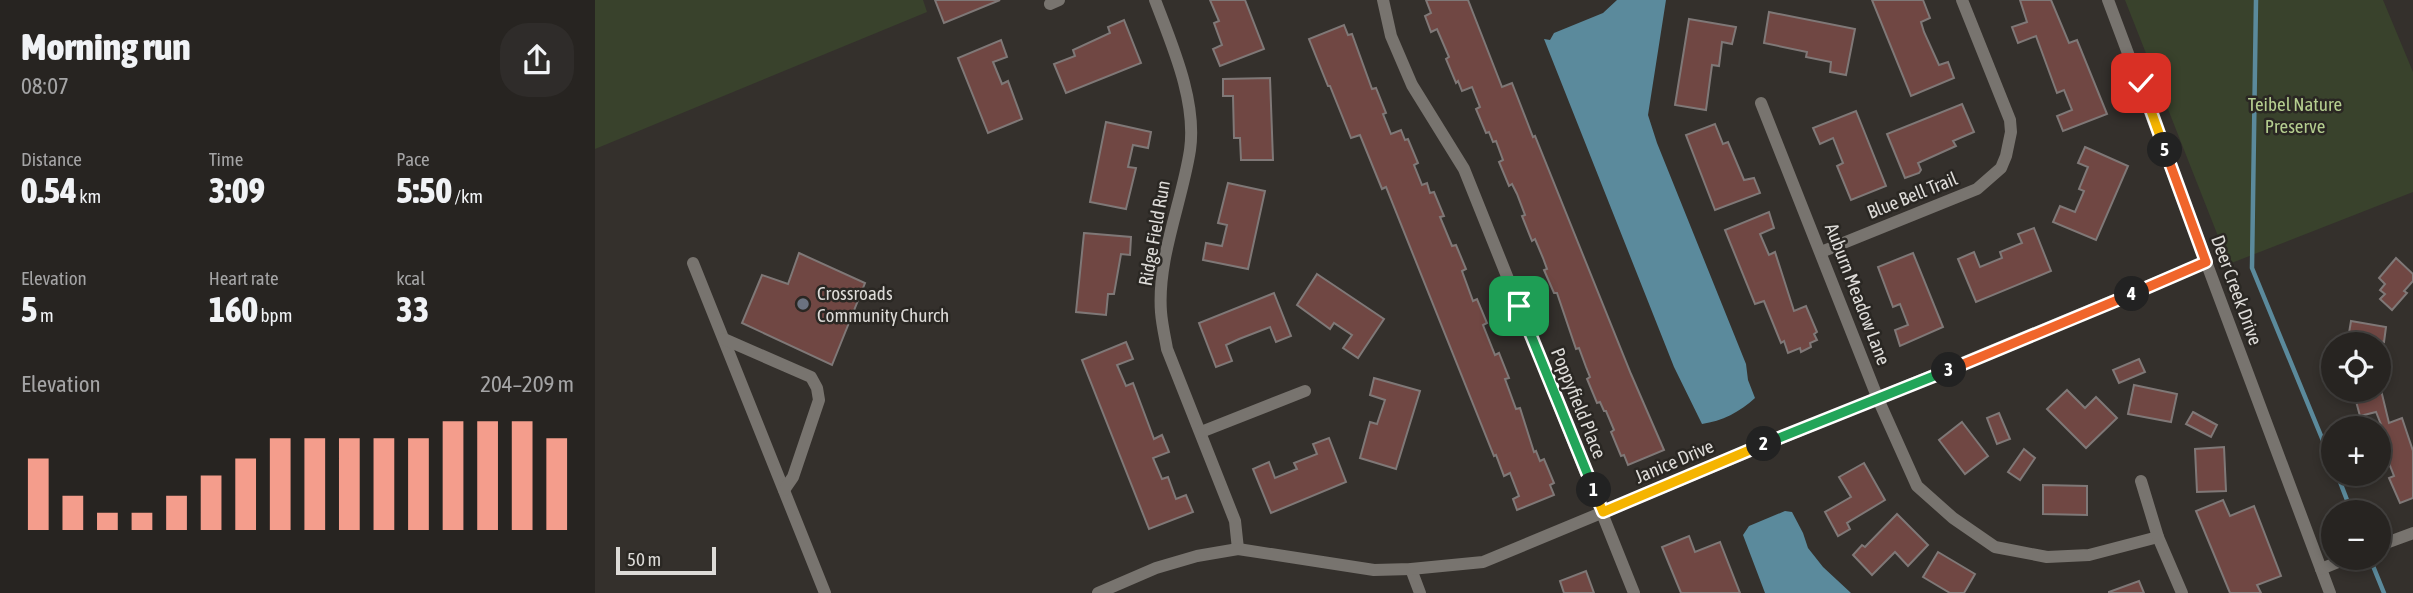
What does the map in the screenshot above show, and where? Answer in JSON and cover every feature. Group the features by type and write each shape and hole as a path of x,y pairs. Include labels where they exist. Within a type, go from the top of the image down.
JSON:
{"street":[{"name":"Ridge Field Run","path":"1155,0 1178,62 1188,104 1190,147 1164,270 1161,311 1167,349 1235,521 1238,549"},
{"name":"Poppyfield Place","path":"1383,0 1391,36 1412,85 1464,169 1634,593"},
{"name":"Blue Bell Trail","path":"1821,252 1977,189 2001,167 2009,144 2010,120 1962,0"},
{"name":"Deer Creek Drive","path":"2108,0 2321,569"},
{"name":"Auburn Meadow Lane","path":"1761,103 1878,399 1917,486 1953,518 1995,547 2047,556 2089,555 2158,537"},
{"name":"Janice Drive","path":"1098,593 1156,568 1197,556 1238,549 1374,570 1483,562 2206,262"},
{"path":"693,263 825,593"},
{"path":"723,339 811,377 817,388 820,400 793,477 784,490"},
{"path":"1201,432 1305,391"},
{"path":"2141,481 2158,537 2182,593"},
{"path":"2391,541 2413,533"},
{"path":"1411,569 1420,593"},
{"name":"Deer Creek Drive","path":"2321,570 2330,593"}],"green space":[{"path":"595,0 923,0 927,12 595,149"},
{"name":"Teibel Nature Preserve","path":"2125,0 2383,0 2413,72 2413,192 2229,264"}],"water":[{"path":"1617,0 1666,0 1648,115 1746,364 1748,380 1755,398 1743,408 1709,423 1702,424 1674,367 1544,39 1550,40 1554,33 1603,13"},
{"path":"1785,511 1792,512 1808,548 1823,567 1851,593 1765,593 1743,535 1749,526"}],"building":[{"path":"935,0 1000,0 944,23"},
{"path":"1210,0 1245,0 1264,49 1220,66 1213,49 1222,45 1214,23 1219,21"},
{"path":"1426,0 1468,0 1502,87 1512,83 1664,450 1628,465 1624,455 1621,456 1611,432 1614,430 1606,411 1600,402 1597,403 1579,348 1576,349 1557,293 1554,293 1544,270 1547,269 1543,258 1535,239 1532,241 1522,216 1525,215 1517,194 1512,184 1509,186 1499,162 1503,160 1496,141 1493,142 1489,132 1486,133 1476,109 1480,107 1472,87 1462,91 1458,81 1456,83 1437,29 1431,32 1425,16 1431,13"},
{"path":"1872,0 1923,0 1930,18 1921,22 1924,32 1939,65 1948,62 1954,78 1911,96"},
{"path":"2020,0 2051,0 2069,43 2077,40 2107,114 2063,131 2057,116 2072,110 2064,90 2057,93 2036,36 2018,43 2012,27 2027,22"},
{"path":"1769,12 1855,29 1846,75 1830,72 1831,62 1806,57 1807,52 1764,43"},
{"path":"1689,19 1736,27 1732,44 1722,42 1719,66 1712,65 1706,110 1675,105"},
{"path":"1124,20 1141,63 1066,93 1054,64 1075,56 1073,50 1110,33 1108,27"},
{"path":"1344,25 1348,35 1352,34 1372,89 1376,88 1391,134 1401,130 1405,140 1408,139 1418,163 1414,165 1422,185 1427,183 1430,193 1434,192 1444,216 1440,217 1452,246 1456,245 1466,269 1462,271 1473,301 1477,299 1487,323 1483,325 1495,355 1499,353 1509,378 1505,379 1516,409 1520,408 1534,452 1536,451 1540,461 1544,459 1554,483 1550,485 1554,495 1517,510 1513,499 1519,496 1510,473 1504,476 1496,455 1494,456 1386,187 1382,189 1360,135 1351,138 1309,39"},
{"path":"1001,40 1007,57 993,62 1002,84 1008,81 1022,119 988,133 958,58"},
{"path":"1270,78 1273,160 1241,160 1240,138 1234,138 1233,96 1223,96 1223,79"},
{"path":"1962,104 1974,132 1953,141 1956,146 1918,163 1921,170 1919,173 1905,178 1887,134"},
{"path":"1856,111 1886,186 1851,200 1837,166 1843,163 1833,138 1820,144 1813,128"},
{"path":"1106,122 1151,132 1148,148 1133,145 1128,167 1136,168 1126,209 1090,202"},
{"path":"1715,124 1723,144 1728,142 1744,180 1754,178 1760,193 1715,210 1686,135"},
{"path":"2085,147 2128,166 2096,240 2053,222 2060,206 2075,212 2084,191 2079,189 2088,167 2078,163"},
{"path":"1228,183 1265,191 1248,269 1203,260 1206,243 1222,246 1227,225 1218,223"},
{"path":"1769,212 1774,228 1760,234 1769,255 1775,252 1794,311 1806,306 1817,332 1814,334 1817,340 1801,352 1800,348 1788,353 1784,341 1781,343 1764,301 1755,304 1725,230"},
{"path":"2034,228 2051,271 1976,302 1958,259 1974,252 1980,267 2002,258 2000,252 2022,243 2018,234"},
{"path":"1084,233 1131,237 1130,255 1121,254 1114,294 1108,294 1106,315 1076,312"},
{"name":"Crossroads Community Church","path":"799,253 865,283 832,365 742,323 762,275 788,284"},
{"path":"1913,253 1943,327 1900,346 1895,330 1908,325 1900,304 1893,307 1878,267"},
{"path":"2396,258 2413,274 2413,281 2404,291 2407,293 2392,310 2380,299 2385,294 2380,290 2385,284 2379,278"},
{"path":"1317,274 1384,319 1358,358 1343,348 1352,335 1334,323 1330,329 1297,305"},
{"path":"1274,293 1291,336 1276,342 1270,327 1239,339 1226,345 1232,361 1216,367 1199,323"},
{"path":"2351,321 2386,327 2385,332 2349,332"},
{"path":"1126,342 1133,359 1117,365 1126,386 1133,383 1154,439 1162,435 1169,452 1153,458 1162,479 1168,477 1176,499 1186,495 1193,512 1149,529 1082,360"},
{"path":"2139,359 2145,372 2119,383 2113,370"},
{"path":"1374,378 1420,391 1396,469 1360,458 1370,422 1377,424 1385,400 1370,395"},
{"path":"2134,385 2177,394 2171,422 2128,414"},
{"path":"2067,390 2085,408 2096,397 2117,418 2086,448 2047,409"},
{"path":"2356,402 2384,402 2387,416 2378,416 2376,412 2360,416"},
{"path":"2193,412 2217,425 2211,437 2186,424"},
{"path":"1999,413 2010,439 1997,444 1987,418"},
{"path":"2402,418 2413,451 2413,498 2400,503 2391,483 2391,477 2394,476 2391,468 2391,422"},
{"path":"1962,422 1988,456 1965,474 1939,440"},
{"path":"1329,438 1346,482 1271,513 1253,469 1269,462 1275,478 1297,469 1294,463 1317,454 1313,444"},
{"path":"2224,447 2226,491 2197,492 2195,449"},
{"path":"2024,449 2035,458 2020,480 2008,472"},
{"path":"1864,463 1885,500 1847,523 1850,529 1838,536 1825,512 1851,497 1839,477"},
{"path":"2043,485 2087,486 2087,515 2043,514"},
{"path":"2223,500 2230,516 2254,506 2281,576 2257,585 2261,593 2230,593 2196,511"},
{"path":"1897,514 1928,545 1908,566 1895,552 1872,575 1853,555 1862,545 1865,547"},
{"path":"1689,536 1695,552 1720,542 1740,593 1681,593 1662,547"},
{"path":"1938,552 1975,574 1964,593 1950,593 1923,577"},
{"path":"1586,571 1594,593 1564,593 1560,581"},
{"path":"2139,581 2144,593 2109,593 2109,592"}],"waterway":[{"path":"2256,0 2252,268 2321,436"},
{"path":"2342,486 2347,500"},
{"path":"2375,570 2384,593"}],"place":[{"name":"Crossroads Community Church","path":"803,304"}],"route":[{"path":"1519,306 1603,512 2206,262 2141,83"}]}
